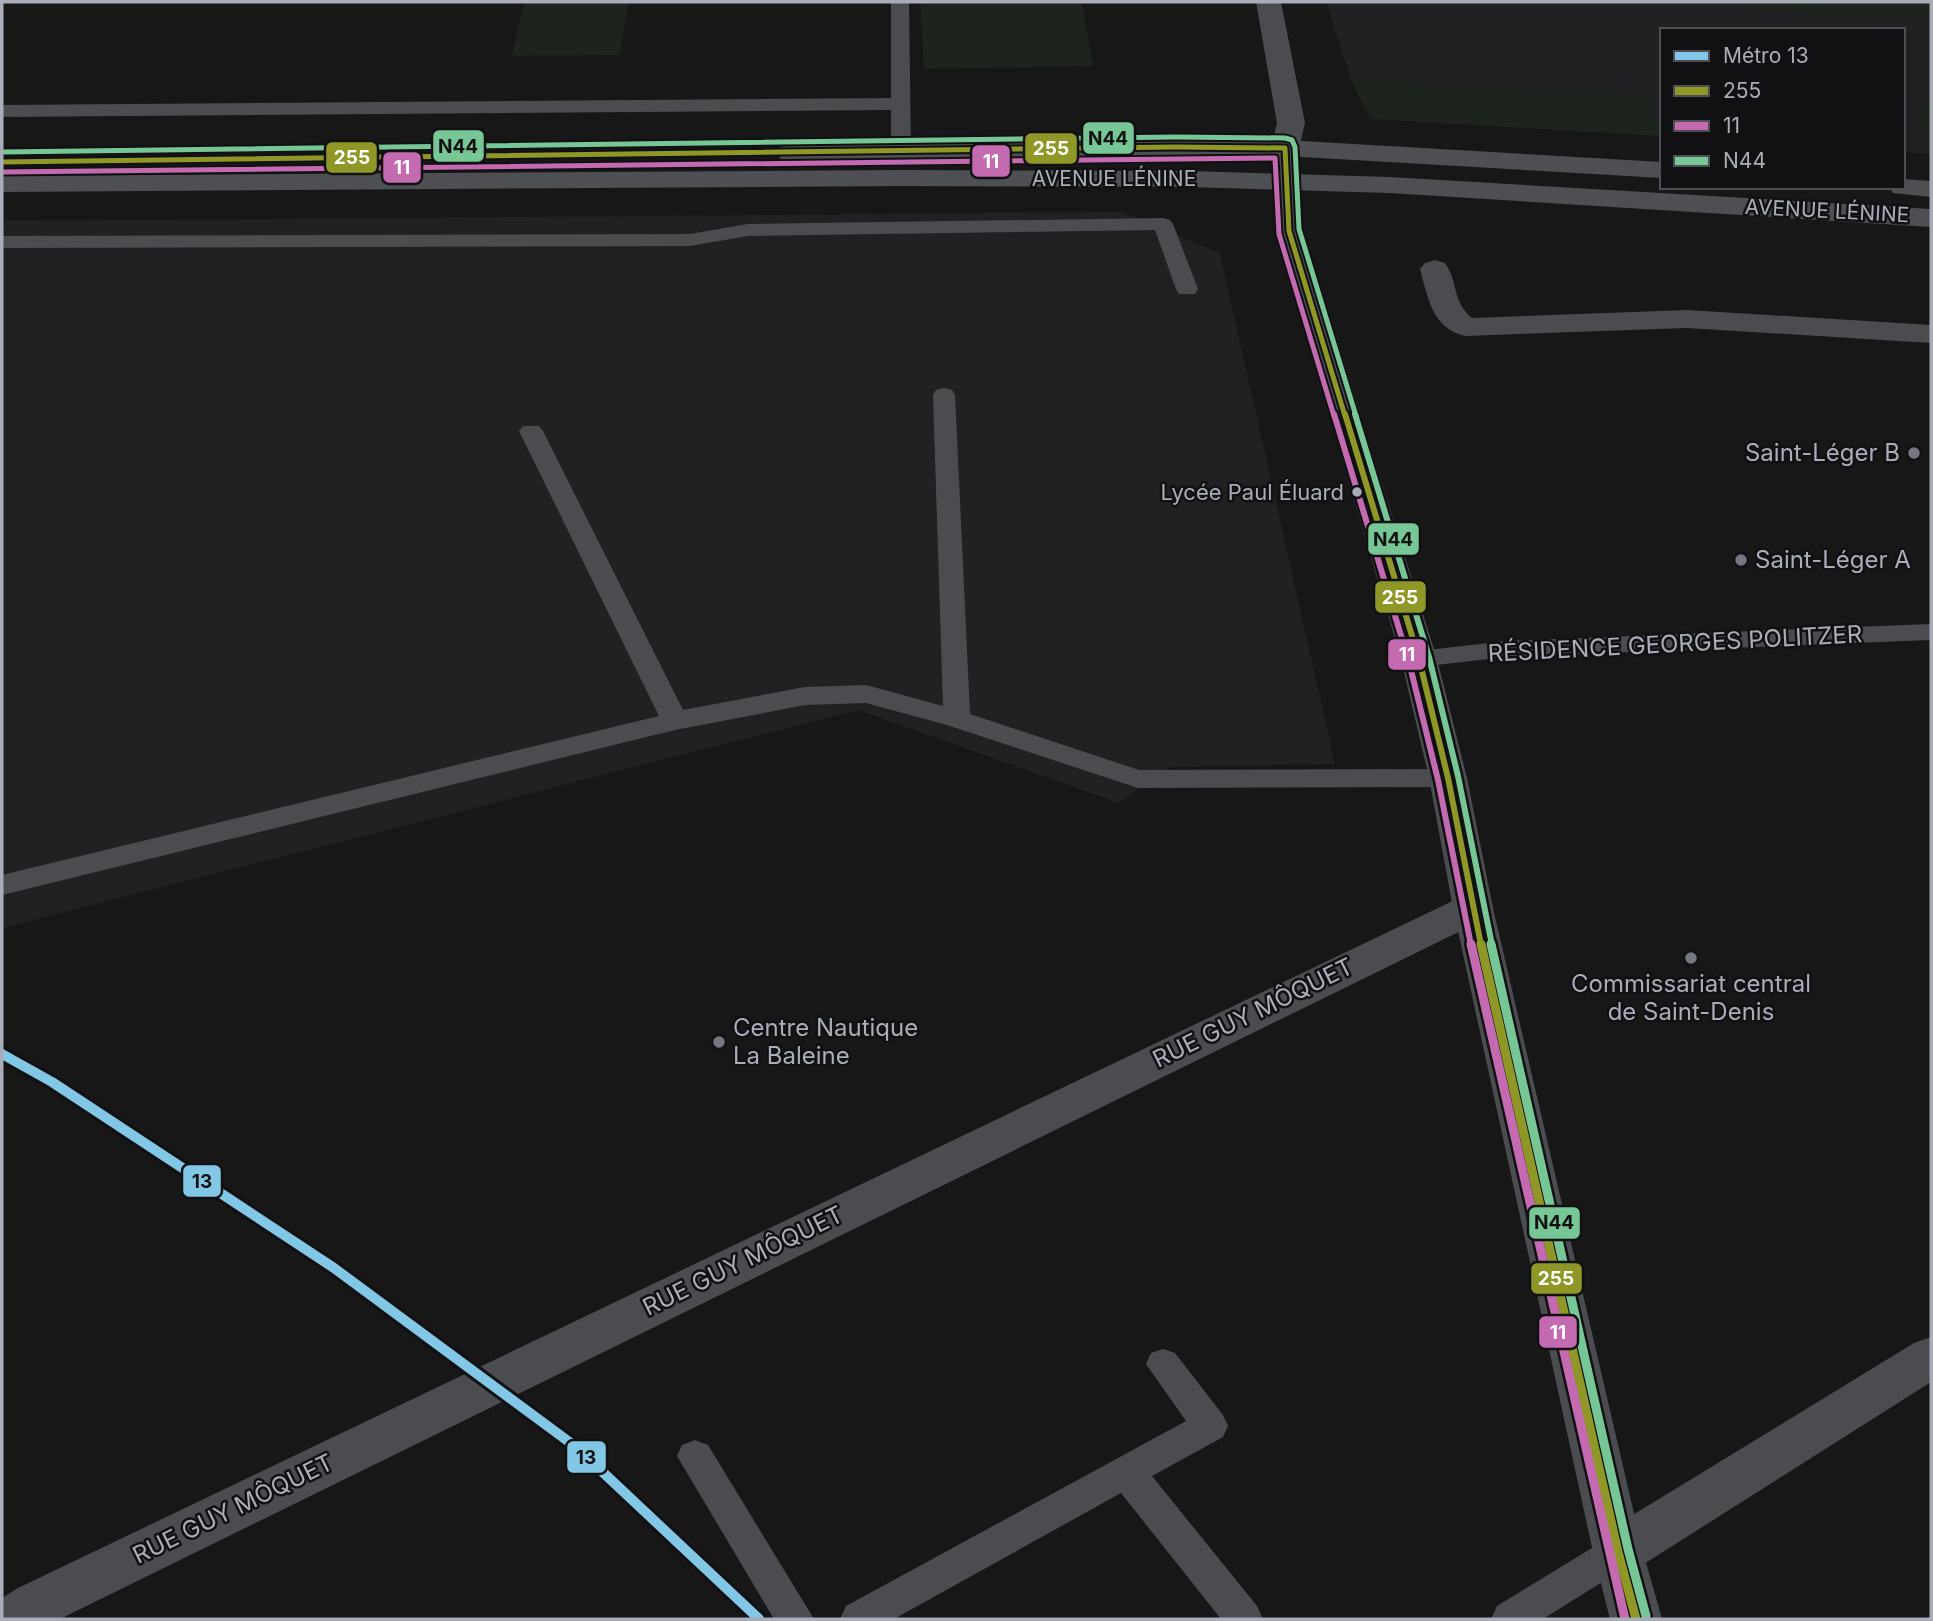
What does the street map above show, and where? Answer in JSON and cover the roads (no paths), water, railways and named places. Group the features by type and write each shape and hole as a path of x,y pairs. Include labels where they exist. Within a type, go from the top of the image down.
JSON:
{"main road":[{"name":"AVENUE LÉNINE","path":"2,162 1285,148 1660,170"},
{"name":"AVENUE LÉNINE","path":"2,184 901,178 1286,181 1931,218"},
{"name":"AVENUE LÉNINE","path":"1905,187 1931,189"}],"street":[{"path":"1268,2 1291,122 1285,148 1289,231 1419,659 1448,778 1473,908 1618,1552 1636,1619"},
{"path":"1435,270 1446,311 1465,327 1687,320 1931,334"},
{"name":"RUE GUY MÔQUET","path":"15,1619 36,1605 1473,908"},
{"path":"1618,1552 1931,1357"}],"lane":[{"path":"900,2 901,151"},
{"path":"2,111 901,104"},
{"path":"2,242 690,240 748,230 1163,223 1187,289"},
{"path":"944,395 957,719"},
{"path":"531,431 676,721"},
{"name":"RÉSIDENCE GEORGES POLITZER","path":"1419,659 1506,649 1931,632"},
{"path":"2,885 676,721 805,696 866,694 957,719 1138,779 1448,778"},
{"path":"859,1619 1210,1426 1163,1364"},
{"path":"695,1456 795,1619"},
{"path":"1126,1472 1244,1619"},
{"path":"1510,1619 1618,1552"}],"metro line":[{"name":"13","path":"2,1054 52,1082 334,1268 576,1447 759,1619"}],"place":[{"name":"Saint-Léger B","path":"1914,453"},
{"name":"Lycée Paul Éluard","path":"1357,492"},
{"name":"Saint-Léger A","path":"1741,560"},
{"name":"Commissariat central de Saint-Denis","path":"1691,958"},
{"name":"Centre Nautique La Baleine","path":"719,1042"}]}
